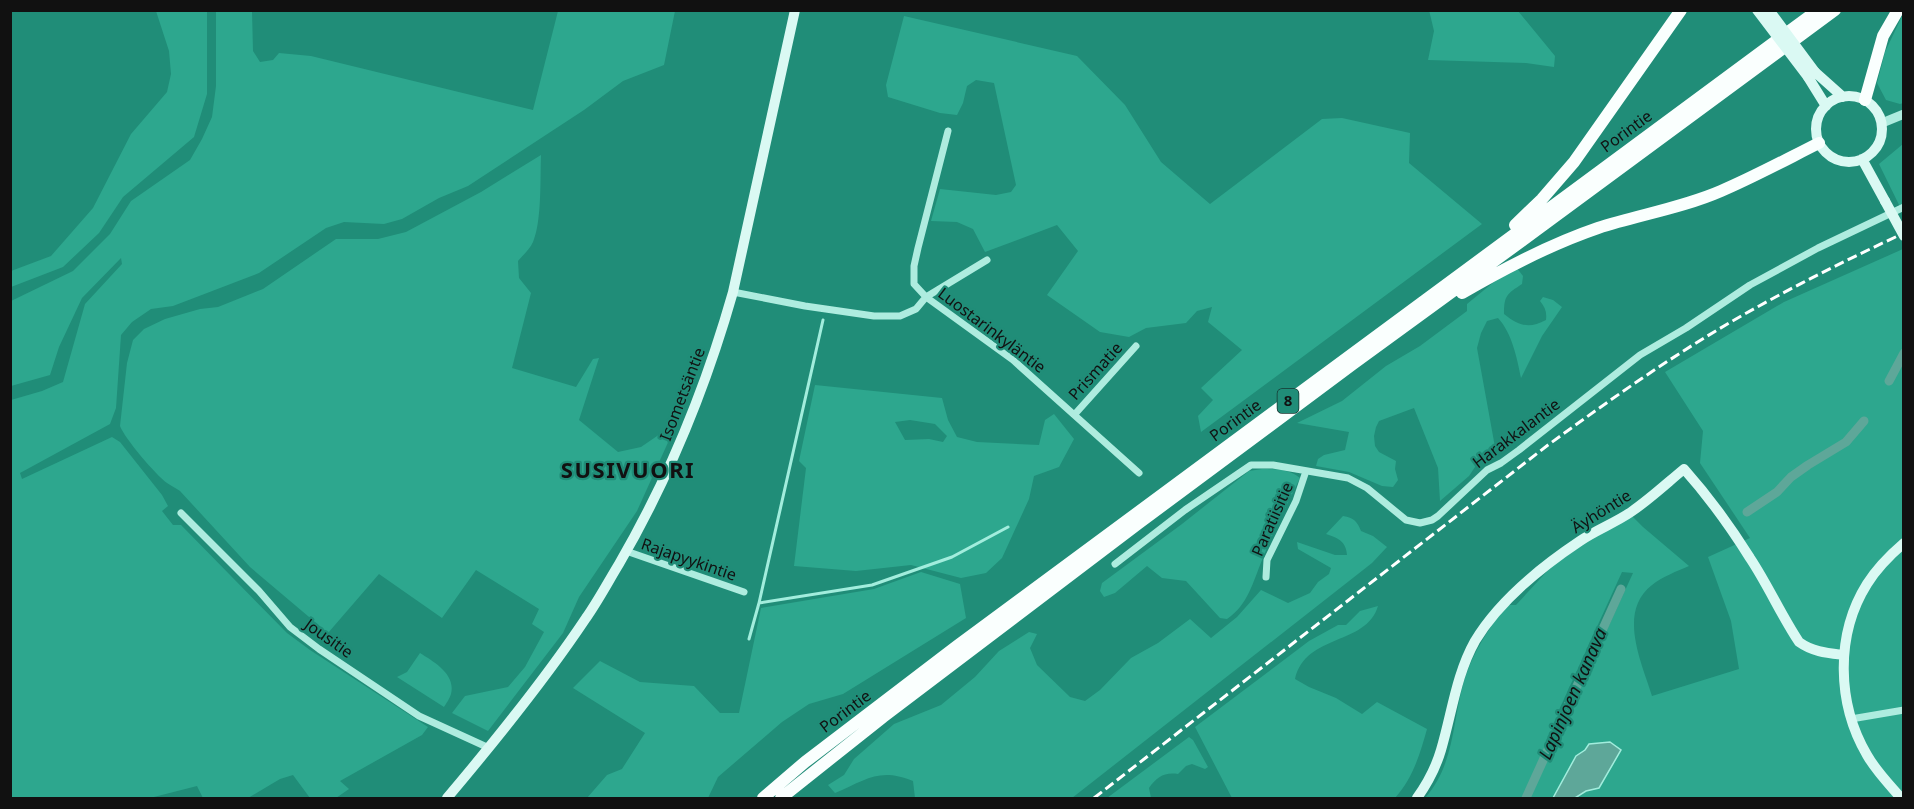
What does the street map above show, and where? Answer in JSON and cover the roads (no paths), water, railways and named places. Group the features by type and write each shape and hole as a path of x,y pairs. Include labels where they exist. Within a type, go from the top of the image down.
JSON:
{"highway":[{"path":"1452,279 1521,220 1558,182 1681,10"},
{"name":"Porintie","path":"763,798 805,762 929,667 1818,10"},
{"name":"Porintie","path":"781,798 815,769 1004,625 1389,337 1835,10"},
{"path":"1865,100 1883,36 1898,10"},
{"path":"1389,337 1489,278 1570,239 1623,220 1720,191 1819,143"}],"main road":[{"name":"Isometsäntie","path":"447,798 549,671 587,617 644,518 686,431 716,349 733,292 795,10"},
{"path":"1756,10 1811,75 1843,96 1865,100 1877,111 1882,123 1880,142 1873,152 1863,159 1850,162 1838,160 1827,153 1819,143 1817,136 1817,123 1826,106 1843,96"},
{"path":"1769,10 1811,75 1826,106"},
{"path":"1863,159 1904,236"},
{"name":"Äyhöntie","path":"1417,798 1438,759 1467,658 1493,615 1558,556 1629,513 1684,469 1727,522 1752,560 1799,642 1806,648 1816,651 1844,655"},
{"path":"1901,798 1867,755 1851,719 1842,671 1848,633 1857,603 1876,571 1904,543"}],"street":[{"path":"1882,123 1904,114"},
{"path":"948,131 914,266 914,284 926,297 987,260"},
{"name":"Harakkalantie","path":"1115,564 1185,510 1251,465 1273,465 1348,478 1367,488 1406,520 1420,523 1432,520 1487,470 1519,450 1640,355 1686,328 1758,280 1904,207"},
{"name":"Luostarinkyläntie","path":"733,292 874,316 900,316 916,309 926,297 1013,360 1139,473"},
{"name":"Prismatie","path":"1075,414 1136,346"},
{"name":"Paratiisitie","path":"1266,578 1267,560 1296,501 1306,471"},
{"name":"Jousitie","path":"181,513 259,591 290,627 419,716 489,748"},
{"name":"Rajapyykintie","path":"626,551 744,592"},
{"path":"1851,719 1904,710"}],"water":[{"path":"1610,742 1621,750 1599,788 1586,791 1575,798 1553,798 1576,756 1589,744"}],"waterway":[{"path":"823,320 759,603 872,585 952,557 1008,527"},
{"name":"Lapinjoen kanava","path":"1889,381 1904,353"},
{"name":"Lapinjoen kanava","path":"1747,512 1777,492 1791,477 1846,442 1864,421"},
{"name":"Lapinjoen kanava","path":"1526,798 1621,589"},
{"path":"749,639 759,603"}],"railway":[{"path":"1094,798 1548,445 1615,397 1682,352 1750,311 1815,276 1904,233"}],"district":[{"name":"SUSIVUORI","path":"628,470"}]}
